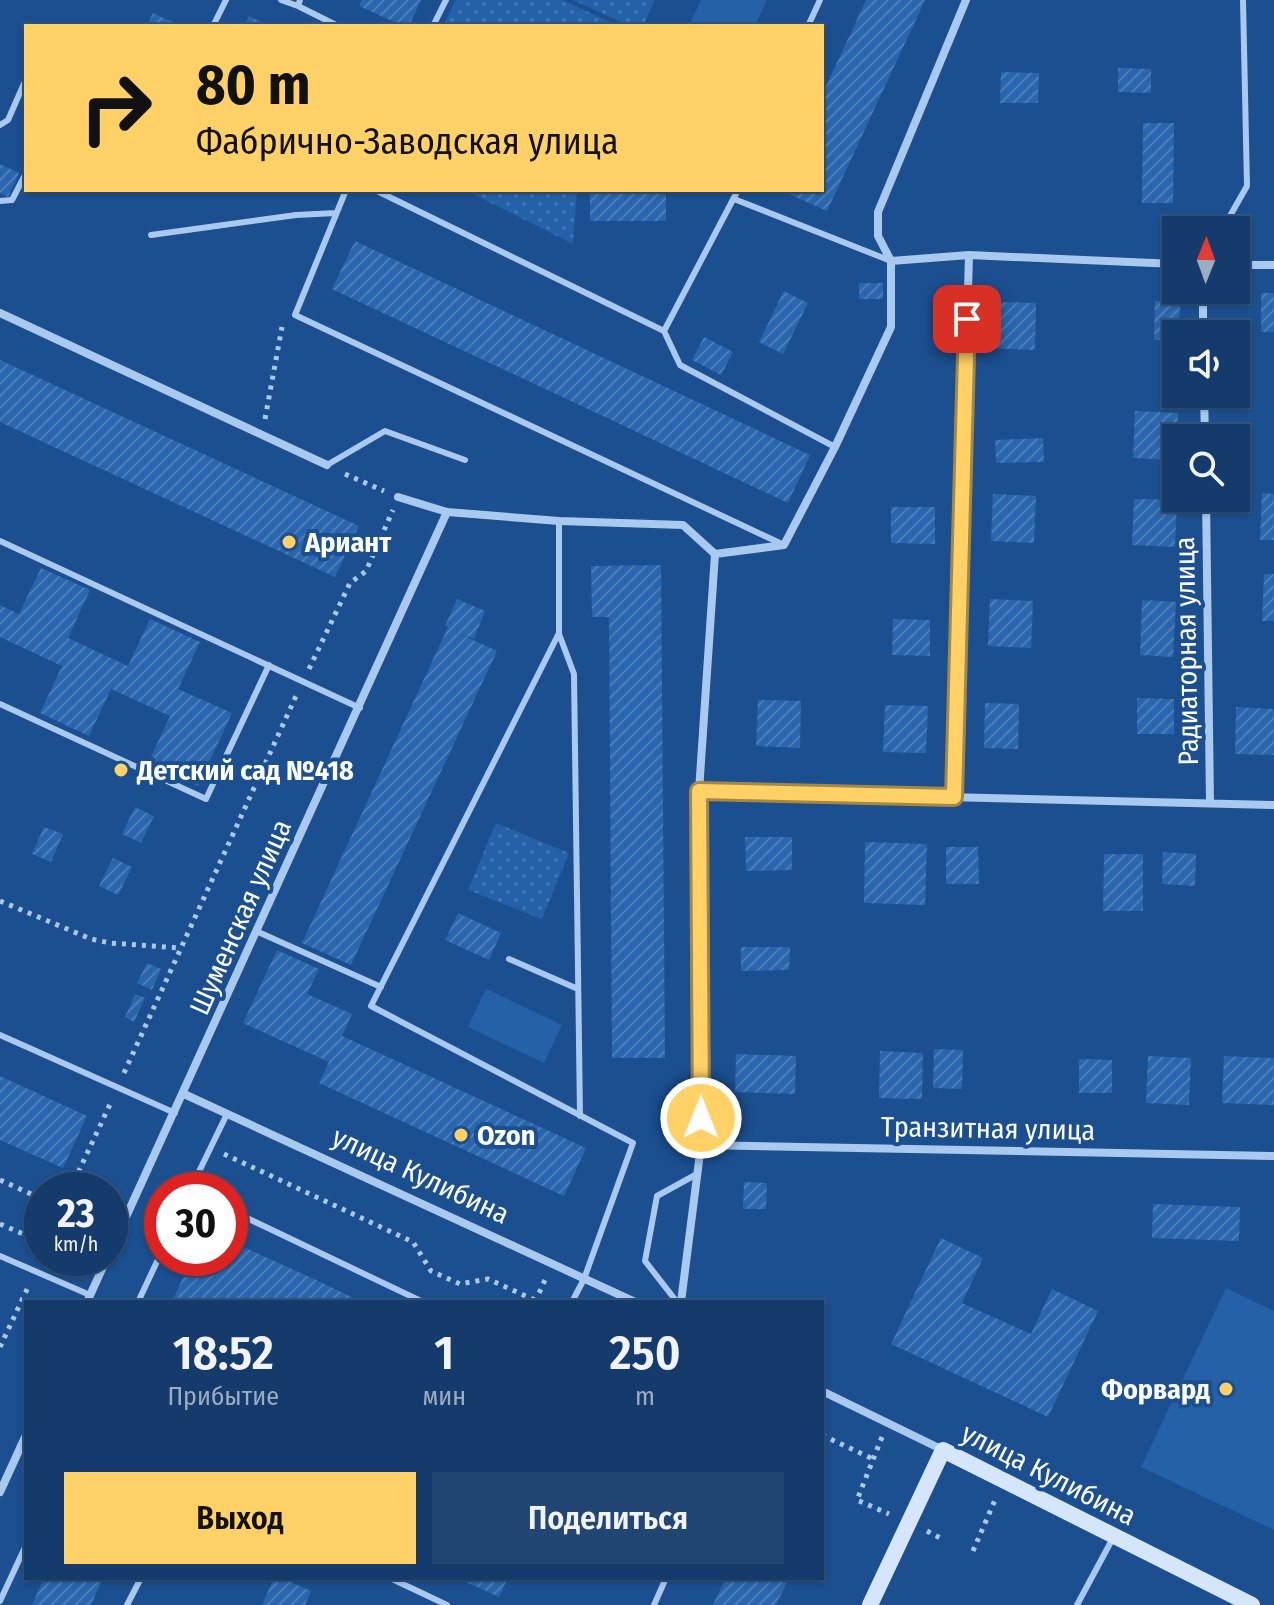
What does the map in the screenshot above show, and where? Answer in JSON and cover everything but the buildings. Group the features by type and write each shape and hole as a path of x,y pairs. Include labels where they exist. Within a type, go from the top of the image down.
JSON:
{"street":[{"path":"398,497 447,512 559,521 683,525 715,554 784,545 835,447 891,327 891,261 878,236 878,212 966,0"},
{"path":"891,261 969,255 1162,263"},
{"path":"954,797 969,255"},
{"path":"1250,265 1274,265"},
{"path":"0,313 327,465"},
{"name":"Шуменская улица","path":"128,1214 447,512"},
{"name":"Радиаторная улица","path":"1206,512 1210,803"},
{"path":"679,1300 701,1145 699,791 715,554"},
{"path":"699,791 1274,805"},
{"name":"улица Кулибина","path":"184,1094 631,1300"},
{"name":"Транзитная улица","path":"701,1145 1274,1156"},
{"path":"88,1298 98,1276"},
{"name":"улица Кулибина","path":"824,1392 1252,1605"},
{"path":"0,1492 24,1439"},
{"path":"870,1605 943,1450"}],"lane":[{"path":"214,24 226,0"},
{"path":"281,0 299,3 335,24"},
{"path":"434,24 446,0"},
{"path":"809,24 820,0"},
{"path":"1230,216 1247,186 1243,0"},
{"path":"0,125 8,120 24,84"},
{"path":"0,201 12,200 24,177"},
{"path":"345,192 295,315 784,545"},
{"path":"379,192 664,331 680,365 835,447"},
{"path":"664,331 737,192"},
{"path":"734,199 891,261"},
{"path":"151,235 296,215 336,213"},
{"path":"327,465 385,431 465,460"},
{"path":"559,521 559,633 574,674 580,1116"},
{"path":"0,541 360,708"},
{"path":"559,633 371,1006 633,1143 584,1279 573,1300"},
{"path":"0,704 206,799 269,665"},
{"path":"256,931 381,987"},
{"path":"509,959 578,989"},
{"path":"0,1035 175,1113"},
{"path":"198,1172 227,1114"},
{"path":"677,1300 645,1261 657,1196 697,1174"},
{"path":"248,1219 419,1300"},
{"path":"0,1256 24,1267"},
{"path":"43,1276 88,1298"},
{"path":"139,1300 150,1276"},
{"path":"1077,1605 1114,1535"},
{"path":"0,1601 24,1549"},
{"path":"127,1605 140,1580"},
{"path":"394,1580 447,1605"},
{"path":"654,1605 665,1580"}],"path":[{"path":"261,436 283,321 295,315"},
{"path":"78,1172 303,681 350,583 366,571 398,497 327,465"},
{"path":"0,901 91,939 181,948"},
{"path":"210,1147 413,1242 431,1271 460,1284 488,1279 534,1300"},
{"path":"0,1180 24,1191"},
{"path":"0,1224 24,1234"},
{"path":"536,1300 552,1264"},
{"path":"0,1347 33,1276"},
{"path":"887,1423 857,1500 944,1540"},
{"path":"824,1436 873,1459"}],"shaded area":[{"path":"456,0 562,0 615,24 444,24"},
{"path":"573,0 655,0 644,24 626,24"},
{"path":"701,0 767,0 756,24 690,24"},
{"path":"469,192 577,192 573,244"},
{"path":"496,823 569,853 542,919 468,890"},
{"path":"486,989 562,1025 544,1063 468,1027"},
{"name":"Форвард","path":"1226,1288 1274,1311 1274,1530 1141,1467"}],"place":[{"name":"Ариант","path":"289,542"},
{"name":"Детский сад №418","path":"121,770"},
{"name":"Ozon","path":"461,1135"},
{"name":"Форвард","path":"1226,1389"}],"route":[{"path":"701,1118 699,791 954,797 967,319"}]}
